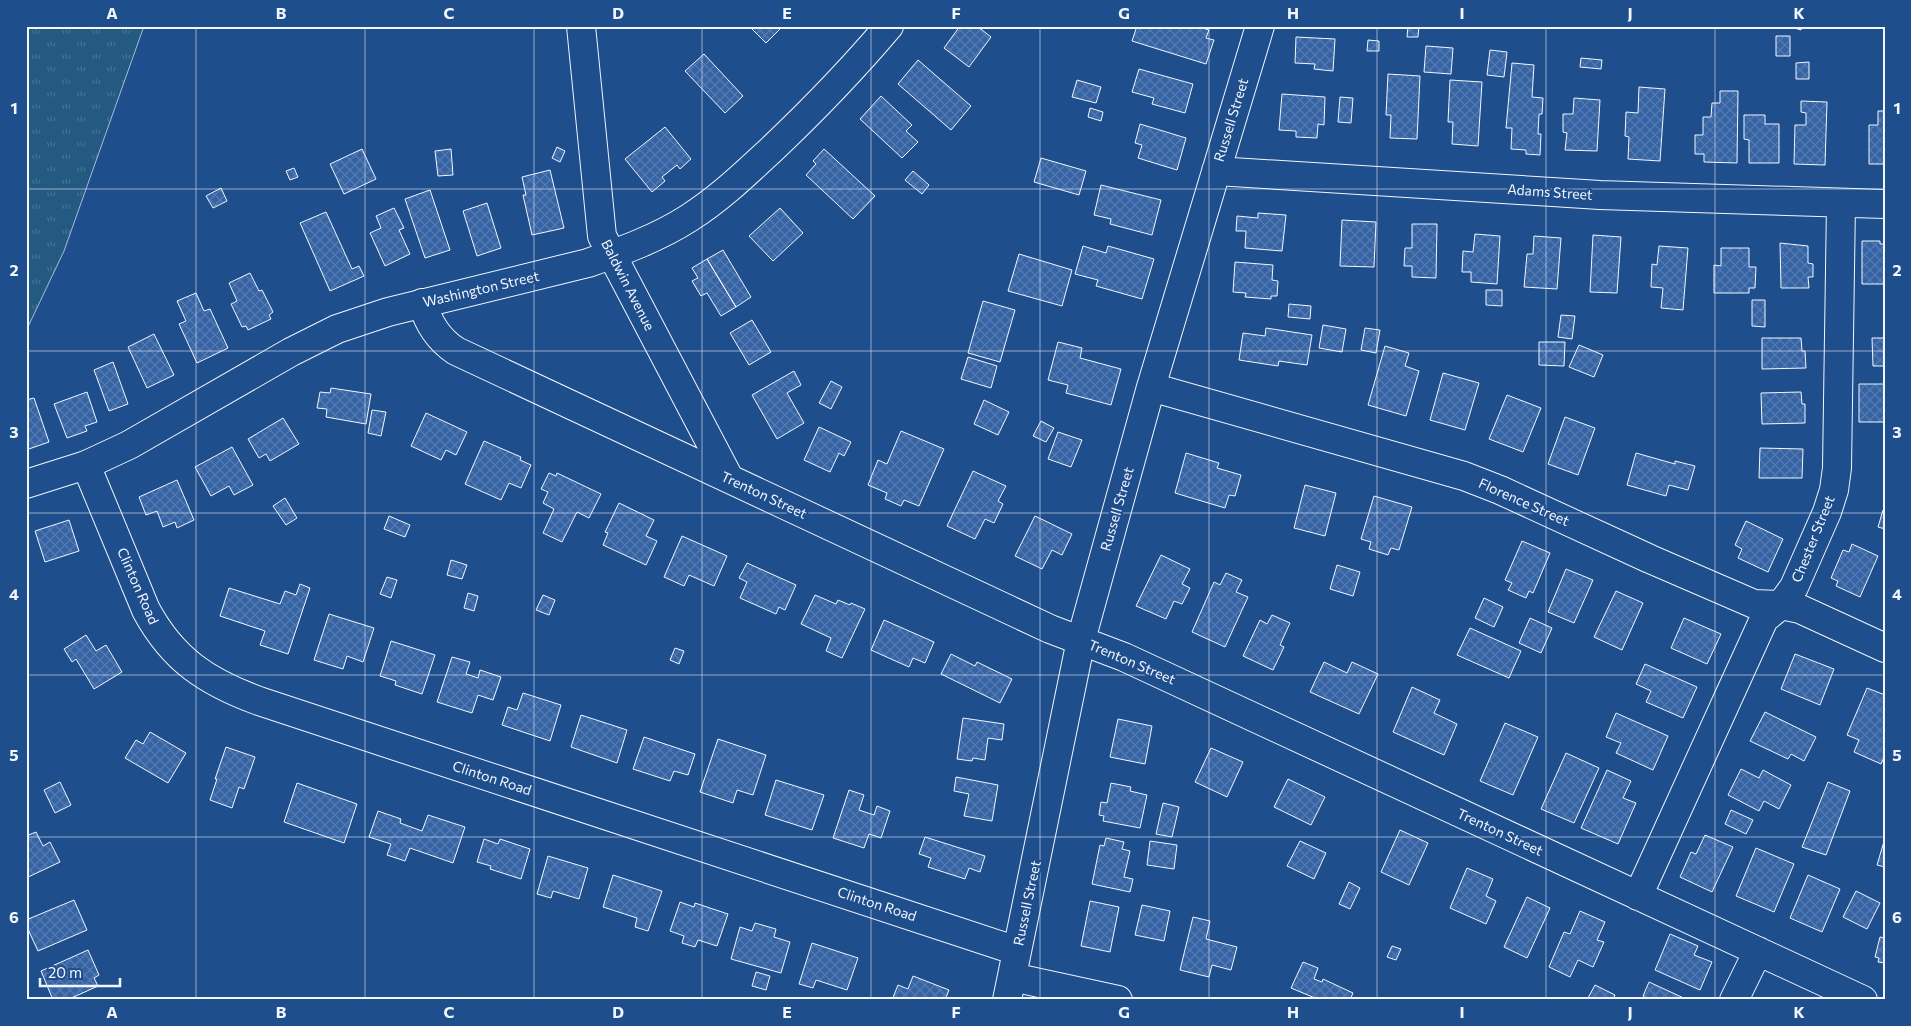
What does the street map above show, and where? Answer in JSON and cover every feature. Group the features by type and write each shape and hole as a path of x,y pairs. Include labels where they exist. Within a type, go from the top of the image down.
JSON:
{"street":[{"name":"Washington Street","path":"26,484 86,465 129,445 321,336 352,323 422,303 565,269 611,255 669,230 715,200 802,121 889,26"},
{"name":"Russell Street","path":"1009,988 1081,640 1151,388 1260,26"},
{"name":"Baldwin Avenue","path":"582,35 602,236 729,478"},
{"name":"Adams Street","path":"1216,171 1600,195 1885,204"},
{"name":"Chester Street","path":"1638,896 1764,619 1780,605 1794,587 1827,512 1836,479 1841,203"},
{"name":"Trenton Street","path":"422,303 426,316 436,333 456,352 1041,625 1124,657 1863,1000"},
{"name":"Florence Street","path":"1151,388 1464,476 1500,490 1650,560 1754,604 1780,605 1800,610 1885,648"},
{"name":"Clinton Road","path":"86,465 153,624 181,659 218,684 259,701 1017,951"},
{"path":"1734,1000 1758,951"},
{"path":"1009,988 1118,1000"}],"green space":[{"path":"26,26 144,26 64,251 26,331"}],"building":[{"path":"749,26 783,26 766,43"},
{"path":"960,26 977,26 991,37 969,67 944,48"},
{"path":"1137,26 1196,26 1209,30 1206,38 1214,40 1206,64 1132,41"},
{"path":"1408,26 1419,26 1418,37 1407,37"},
{"path":"1788,26 1802,26 1801,30"},
{"path":"1776,36 1790,36 1790,56 1776,56"},
{"path":"1296,37 1335,39 1333,71 1314,69 1315,64 1295,63"},
{"path":"1368,40 1379,41 1379,51 1367,51"},
{"path":"1426,46 1453,48 1451,74 1424,72"},
{"path":"1490,50 1507,52 1504,77 1487,75"},
{"path":"704,54 743,96 725,113 685,71"},
{"path":"1581,58 1602,60 1601,69 1580,67"},
{"path":"918,60 971,106 951,130 898,84"},
{"path":"1809,62 1809,79 1796,79 1796,63"},
{"path":"1512,63 1534,65 1532,97 1543,98 1542,114 1539,114 1538,134 1541,134 1540,155 1526,154 1526,150 1511,149 1512,128 1506,128"},
{"path":"1139,69 1193,84 1185,113 1152,104 1154,98 1132,92"},
{"path":"1388,74 1420,76 1417,139 1390,138 1391,115 1386,115"},
{"path":"1077,80 1101,87 1096,103 1072,97"},
{"path":"1450,80 1482,82 1478,146 1452,144 1453,122 1448,122"},
{"path":"1639,87 1665,89 1660,161 1628,159 1629,137 1625,136 1626,112 1638,113"},
{"path":"1720,91 1738,91 1737,163 1704,162 1704,154 1695,154 1695,135 1703,135 1703,117 1711,117 1712,103 1720,103"},
{"path":"1282,94 1325,97 1324,125 1318,124 1317,138 1296,137 1296,131 1279,130"},
{"path":"881,96 912,125 906,131 918,142 902,158 860,119"},
{"path":"1340,97 1353,98 1351,123 1338,122"},
{"path":"1574,98 1600,100 1597,151 1565,150 1567,133 1563,132 1563,114 1573,114"},
{"path":"1801,101 1827,102 1825,165 1794,164 1795,125 1806,125 1806,113 1801,112"},
{"path":"1090,108 1103,112 1101,121 1088,117"},
{"path":"1878,111 1885,111 1885,164 1869,164 1869,125 1878,125"},
{"path":"1744,115 1765,115 1765,124 1779,124 1779,163 1749,163 1749,140 1744,139"},
{"path":"1140,124 1186,138 1177,170 1138,158 1142,145 1135,143"},
{"path":"665,127 691,159 680,169 677,165 662,177 665,181 652,192 625,159"},
{"path":"557,147 565,151 560,162 552,158"},
{"path":"362,149 376,179 344,194 330,164"},
{"path":"451,149 453,175 438,176 435,151"},
{"path":"824,149 875,196 853,219 806,175 816,164 813,161"},
{"path":"1041,158 1086,171 1079,195 1034,182"},
{"path":"294,168 298,177 290,180 286,171"},
{"path":"550,170 564,228 532,235 523,195 526,195 522,177"},
{"path":"913,171 929,185 922,194 905,180"},
{"path":"1101,185 1161,200 1152,235 1110,224 1111,219 1094,215"},
{"path":"221,188 227,201 213,208 206,196"},
{"path":"430,190 450,250 425,258 405,199"},
{"path":"487,203 501,248 477,256 463,211"},
{"path":"394,208 404,228 399,230 410,254 385,266 370,233 381,228 376,216"},
{"path":"780,208 803,233 773,261 749,236"},
{"path":"326,212 352,269 359,266 364,276 330,291 300,223"},
{"path":"1258,213 1286,215 1282,251 1245,248 1246,231 1236,231 1237,216 1258,218"},
{"path":"1342,220 1376,222 1374,267 1340,266"},
{"path":"1412,224 1437,224 1436,278 1412,277 1412,266 1404,266 1405,248 1412,248"},
{"path":"1475,234 1500,236 1497,284 1471,282 1471,272 1462,272 1463,251 1473,252"},
{"path":"1593,235 1621,237 1617,293 1590,292"},
{"path":"1534,236 1561,238 1557,289 1524,287 1527,254 1533,254"},
{"path":"1862,241 1880,241 1880,244 1885,244 1885,284 1862,284"},
{"path":"1780,243 1808,246 1808,263 1813,264 1813,277 1808,277 1809,288 1781,288"},
{"path":"1083,246 1106,253 1108,246 1154,259 1142,299 1096,286 1098,280 1075,274"},
{"path":"1659,246 1688,248 1683,310 1661,308 1663,288 1651,287 1652,264 1657,265"},
{"path":"1721,248 1749,248 1749,267 1756,267 1755,288 1749,288 1749,293 1714,293 1714,265 1721,266"},
{"path":"723,250 751,297 736,307 707,259"},
{"path":"1019,254 1072,270 1062,306 1008,291"},
{"path":"707,259 736,307 721,316 707,293 701,296 692,281 698,278 692,268"},
{"path":"1235,262 1273,265 1272,280 1278,281 1277,296 1271,296 1271,299 1245,297 1246,293 1233,292"},
{"path":"250,273 259,291 262,290 273,312 269,315 271,319 248,330 246,326 242,327 231,304 237,301 229,283"},
{"path":"1486,290 1502,290 1502,306 1486,305"},
{"path":"196,293 204,311 210,309 228,348 197,363 179,324 186,321 177,301"},
{"path":"1752,300 1765,300 1765,327 1752,326"},
{"path":"983,301 1015,310 1000,362 968,353"},
{"path":"1289,304 1311,306 1310,319 1288,317"},
{"path":"1561,315 1575,316 1572,339 1558,337"},
{"path":"752,320 771,352 749,365 730,333"},
{"path":"1323,325 1346,329 1342,352 1319,348"},
{"path":"1266,328 1312,335 1307,365 1279,361 1278,366 1239,360 1243,333 1265,336"},
{"path":"1365,328 1380,330 1376,353 1361,350"},
{"path":"154,334 174,375 147,388 128,347"},
{"path":"1762,338 1801,338 1802,351 1805,351 1806,368 1762,369"},
{"path":"1872,338 1885,338 1885,366 1873,366"},
{"path":"1058,342 1082,348 1080,358 1121,369 1111,405 1066,393 1068,385 1048,380"},
{"path":"1539,342 1565,342 1564,366 1539,365"},
{"path":"1579,345 1603,355 1594,377 1569,367"},
{"path":"1385,346 1409,353 1405,366 1419,371 1406,416 1368,405"},
{"path":"968,357 997,366 991,388 961,379"},
{"path":"113,362 128,404 109,411 94,370"},
{"path":"794,371 801,385 787,393 804,423 777,439 752,395"},
{"path":"1443,373 1479,383 1465,430 1430,420"},
{"path":"831,381 842,387 831,409 819,403"},
{"path":"1859,384 1885,384 1885,422 1859,422"},
{"path":"331,388 371,394 366,424 326,417 327,409 317,408 320,392 330,393"},
{"path":"87,392 97,422 85,426 87,431 67,438 54,404"},
{"path":"1801,392 1802,404 1805,404 1805,423 1762,424 1761,393"},
{"path":"1507,395 1541,408 1523,452 1489,439"},
{"path":"34,398 49,442 26,450 26,400"},
{"path":"984,400 1009,412 998,435 974,424"},
{"path":"372,410 386,412 381,436 368,433"},
{"path":"426,413 467,432 456,455 446,450 441,460 411,446"},
{"path":"1565,417 1595,428 1578,475 1548,464"},
{"path":"283,418 299,444 270,461 266,454 259,458 248,439"},
{"path":"1041,421 1054,428 1046,442 1033,436"},
{"path":"819,427 851,442 844,456 839,453 830,472 804,460"},
{"path":"901,431 944,449 919,506 904,500 901,506 885,499 887,493 868,485 878,460 887,464"},
{"path":"1058,432 1082,440 1071,467 1048,459"},
{"path":"484,441 521,457 520,460 531,465 521,488 509,483 501,500 465,484"},
{"path":"232,447 253,485 234,495 229,486 211,496 195,467"},
{"path":"1760,448 1803,449 1802,478 1759,478"},
{"path":"1186,453 1219,463 1217,468 1241,475 1235,496 1229,495 1225,508 1175,493"},
{"path":"1636,453 1675,464 1675,461 1695,466 1688,490 1669,485 1666,496 1627,485"},
{"path":"973,471 1006,486 998,501 1003,504 994,523 985,519 975,539 947,526"},
{"path":"549,473 556,476 557,473 601,494 589,518 577,512 562,542 543,533 554,509 543,503 548,492 541,489"},
{"path":"177,480 194,520 177,528 175,522 163,527 157,511 146,515 139,497"},
{"path":"1305,485 1336,493 1325,536 1294,528"},
{"path":"1374,496 1412,507 1399,550 1391,548 1388,555 1369,549 1371,542 1361,539"},
{"path":"285,498 297,518 286,525 273,506"},
{"path":"619,503 654,520 646,536 657,541 646,565 603,545 608,533 605,532"},
{"path":"1883,510 1885,510 1885,529 1878,527"},
{"path":"389,516 410,525 405,537 384,529"},
{"path":"1035,516 1072,534 1062,555 1052,550 1042,569 1015,556"},
{"path":"69,520 79,551 45,562 35,531"},
{"path":"1746,521 1783,539 1768,572 1738,558 1742,549 1735,545"},
{"path":"682,536 727,556 714,586 689,575 684,586 664,577"},
{"path":"1522,541 1550,553 1533,593 1529,591 1526,598 1508,590 1512,583 1505,580"},
{"path":"1852,544 1878,556 1860,597 1836,586 1838,581 1831,578 1843,550 1849,552"},
{"path":"1161,555 1190,569 1182,584 1190,588 1182,604 1174,601 1166,619 1136,606"},
{"path":"451,560 467,565 462,579 447,575"},
{"path":"747,563 796,585 785,610 779,607 776,614 740,598 747,582 739,578"},
{"path":"1337,565 1360,572 1353,596 1330,589"},
{"path":"1566,569 1593,580 1574,623 1548,612"},
{"path":"1226,573 1242,580 1236,592 1248,597 1225,647 1192,632 1214,582 1220,585"},
{"path":"387,577 397,580 391,598 380,594"},
{"path":"300,584 310,588 288,654 260,645 265,631 220,616 229,588 280,604 285,591 296,595"},
{"path":"1616,591 1643,603 1622,650 1594,637"},
{"path":"468,593 478,596 474,611 464,608"},
{"path":"543,595 555,600 549,615 536,610"},
{"path":"815,595 836,604 838,600 865,609 842,658 826,651 831,638 801,624"},
{"path":"1484,598 1503,607 1494,627 1475,618"},
{"path":"329,614 374,628 363,662 347,656 343,669 314,660"},
{"path":"1272,615 1290,623 1280,645 1284,647 1273,670 1243,656 1260,620 1267,624"},
{"path":"1530,618 1552,628 1541,653 1519,643"},
{"path":"1684,618 1721,634 1707,664 1671,648"},
{"path":"884,620 934,642 925,663 913,658 909,667 871,650"},
{"path":"1470,628 1521,651 1509,678 1457,655"},
{"path":"86,635 96,651 106,645 122,672 94,689 76,659 72,662 64,649"},
{"path":"391,641 435,655 422,694 395,685 396,681 380,676"},
{"path":"675,648 684,651 679,664 670,660"},
{"path":"951,654 975,666 977,662 1012,679 1000,703 941,674"},
{"path":"1795,654 1834,669 1820,705 1781,689"},
{"path":"452,657 470,662 466,674 478,678 480,670 501,677 493,700 478,695 472,713 437,702"},
{"path":"1324,662 1347,673 1352,662 1378,674 1359,714 1310,692"},
{"path":"1645,664 1697,687 1683,718 1646,702 1651,691 1636,684"},
{"path":"1412,687 1440,700 1434,713 1457,724 1444,755 1393,732"},
{"path":"1867,688 1885,695 1885,755 1881,764 1854,752 1859,740 1847,735"},
{"path":"523,693 561,705 550,741 502,725 508,707 517,710"},
{"path":"1765,712 1816,737 1804,761 1791,754 1788,759 1750,741"},
{"path":"1616,713 1668,736 1653,770 1616,753 1621,743 1606,737"},
{"path":"581,715 627,730 617,763 571,747"},
{"path":"963,718 1004,724 1002,740 988,738 985,760 973,758 972,761 957,759"},
{"path":"1118,719 1152,726 1145,764 1110,757"},
{"path":"1505,723 1538,737 1513,795 1480,781"},
{"path":"150,732 186,753 168,783 125,758 136,740 143,744"},
{"path":"644,737 695,754 688,775 674,771 670,781 633,769"},
{"path":"718,739 766,755 753,795 737,790 733,803 700,792"},
{"path":"226,747 255,757 244,789 239,787 232,808 210,800"},
{"path":"1211,748 1243,762 1227,797 1195,782"},
{"path":"1566,753 1599,768 1574,823 1541,809"},
{"path":"1741,769 1759,778 1763,770 1791,785 1779,809 1764,801 1759,811 1728,795"},
{"path":"1607,770 1631,781 1623,798 1636,803 1618,844 1581,828"},
{"path":"956,777 998,785 992,821 964,816 969,794 954,791"},
{"path":"1288,779 1325,797 1311,825 1274,807"},
{"path":"776,780 824,795 812,830 765,815"},
{"path":"60,782 71,805 55,813 44,790"},
{"path":"1828,782 1850,791 1826,855 1802,847"},
{"path":"297,783 357,804 344,843 284,822"},
{"path":"1111,783 1131,787 1130,791 1147,795 1140,828 1103,821 1104,816 1099,815 1101,802 1107,803"},
{"path":"849,790 864,795 859,810 874,815 877,806 890,811 881,838 869,834 864,848 833,838"},
{"path":"1163,803 1179,807 1172,837 1156,834"},
{"path":"1731,810 1753,820 1746,834 1725,824"},
{"path":"378,811 401,819 400,823 422,831 428,815 465,827 453,863 410,848 405,861 387,855 391,844 369,837"},
{"path":"1400,830 1428,843 1409,885 1381,872"},
{"path":"36,832 43,846 50,842 60,862 26,878 26,836"},
{"path":"1705,835 1733,847 1712,892 1680,877 1691,852 1696,854"},
{"path":"925,837 985,856 980,872 969,868 965,879 928,867 931,858 919,854"},
{"path":"1106,838 1124,842 1122,849 1130,851 1124,877 1133,879 1130,892 1092,884 1100,845 1104,846"},
{"path":"1885,838 1885,867 1877,865"},
{"path":"484,839 498,844 500,839 530,849 521,879 490,869 491,866 477,862"},
{"path":"1150,841 1177,845 1174,869 1147,865"},
{"path":"1300,841 1326,853 1314,879 1287,866"},
{"path":"1756,848 1794,864 1774,912 1736,896"},
{"path":"548,856 588,868 579,899 553,891 551,898 537,894"},
{"path":"1467,868 1493,879 1486,896 1496,901 1486,924 1450,908"},
{"path":"613,875 662,891 648,931 635,927 637,918 603,907"},
{"path":"1808,875 1840,889 1822,932 1790,918"},
{"path":"1349,882 1360,888 1350,909 1339,904"},
{"path":"1856,891 1880,903 1867,929 1843,917"},
{"path":"1527,897 1550,908 1527,958 1504,947"},
{"path":"74,900 87,930 38,951 26,925 26,920"},
{"path":"1090,901 1119,907 1110,952 1081,946"},
{"path":"680,902 694,907 695,903 728,914 717,946 698,940 695,947 682,943 684,936 670,931"},
{"path":"1142,905 1170,911 1164,941 1135,935"},
{"path":"1580,911 1605,922 1597,940 1604,942 1593,967 1578,960 1570,977 1549,967 1564,932 1570,934"},
{"path":"1193,917 1210,921 1206,939 1237,947 1231,970 1212,965 1209,977 1180,970"},
{"path":"755,923 776,929 774,937 790,942 781,973 731,959 740,927 752,931"},
{"path":"1670,934 1698,946 1694,955 1712,962 1700,990 1655,970"},
{"path":"1880,937 1885,938 1885,963 1878,962 1879,958 1875,957"},
{"path":"812,943 858,958 847,990 816,980 813,988 799,984"},
{"path":"1392,946 1401,949 1396,960 1387,957"},
{"path":"88,950 99,975 94,978 98,986 67,1000 53,1000 41,971"},
{"path":"1303,962 1318,968 1314,979 1322,982 1323,979 1353,993 1350,1000 1314,1000 1315,998 1291,988"},
{"path":"756,972 770,976 766,990 752,986"},
{"path":"913,976 949,990 945,1000 892,1000 898,985 908,989"},
{"path":"1649,982 1688,1000 1645,1000 1646,998 1643,996"},
{"path":"1595,985 1615,995 1613,1000 1588,998"}]}
